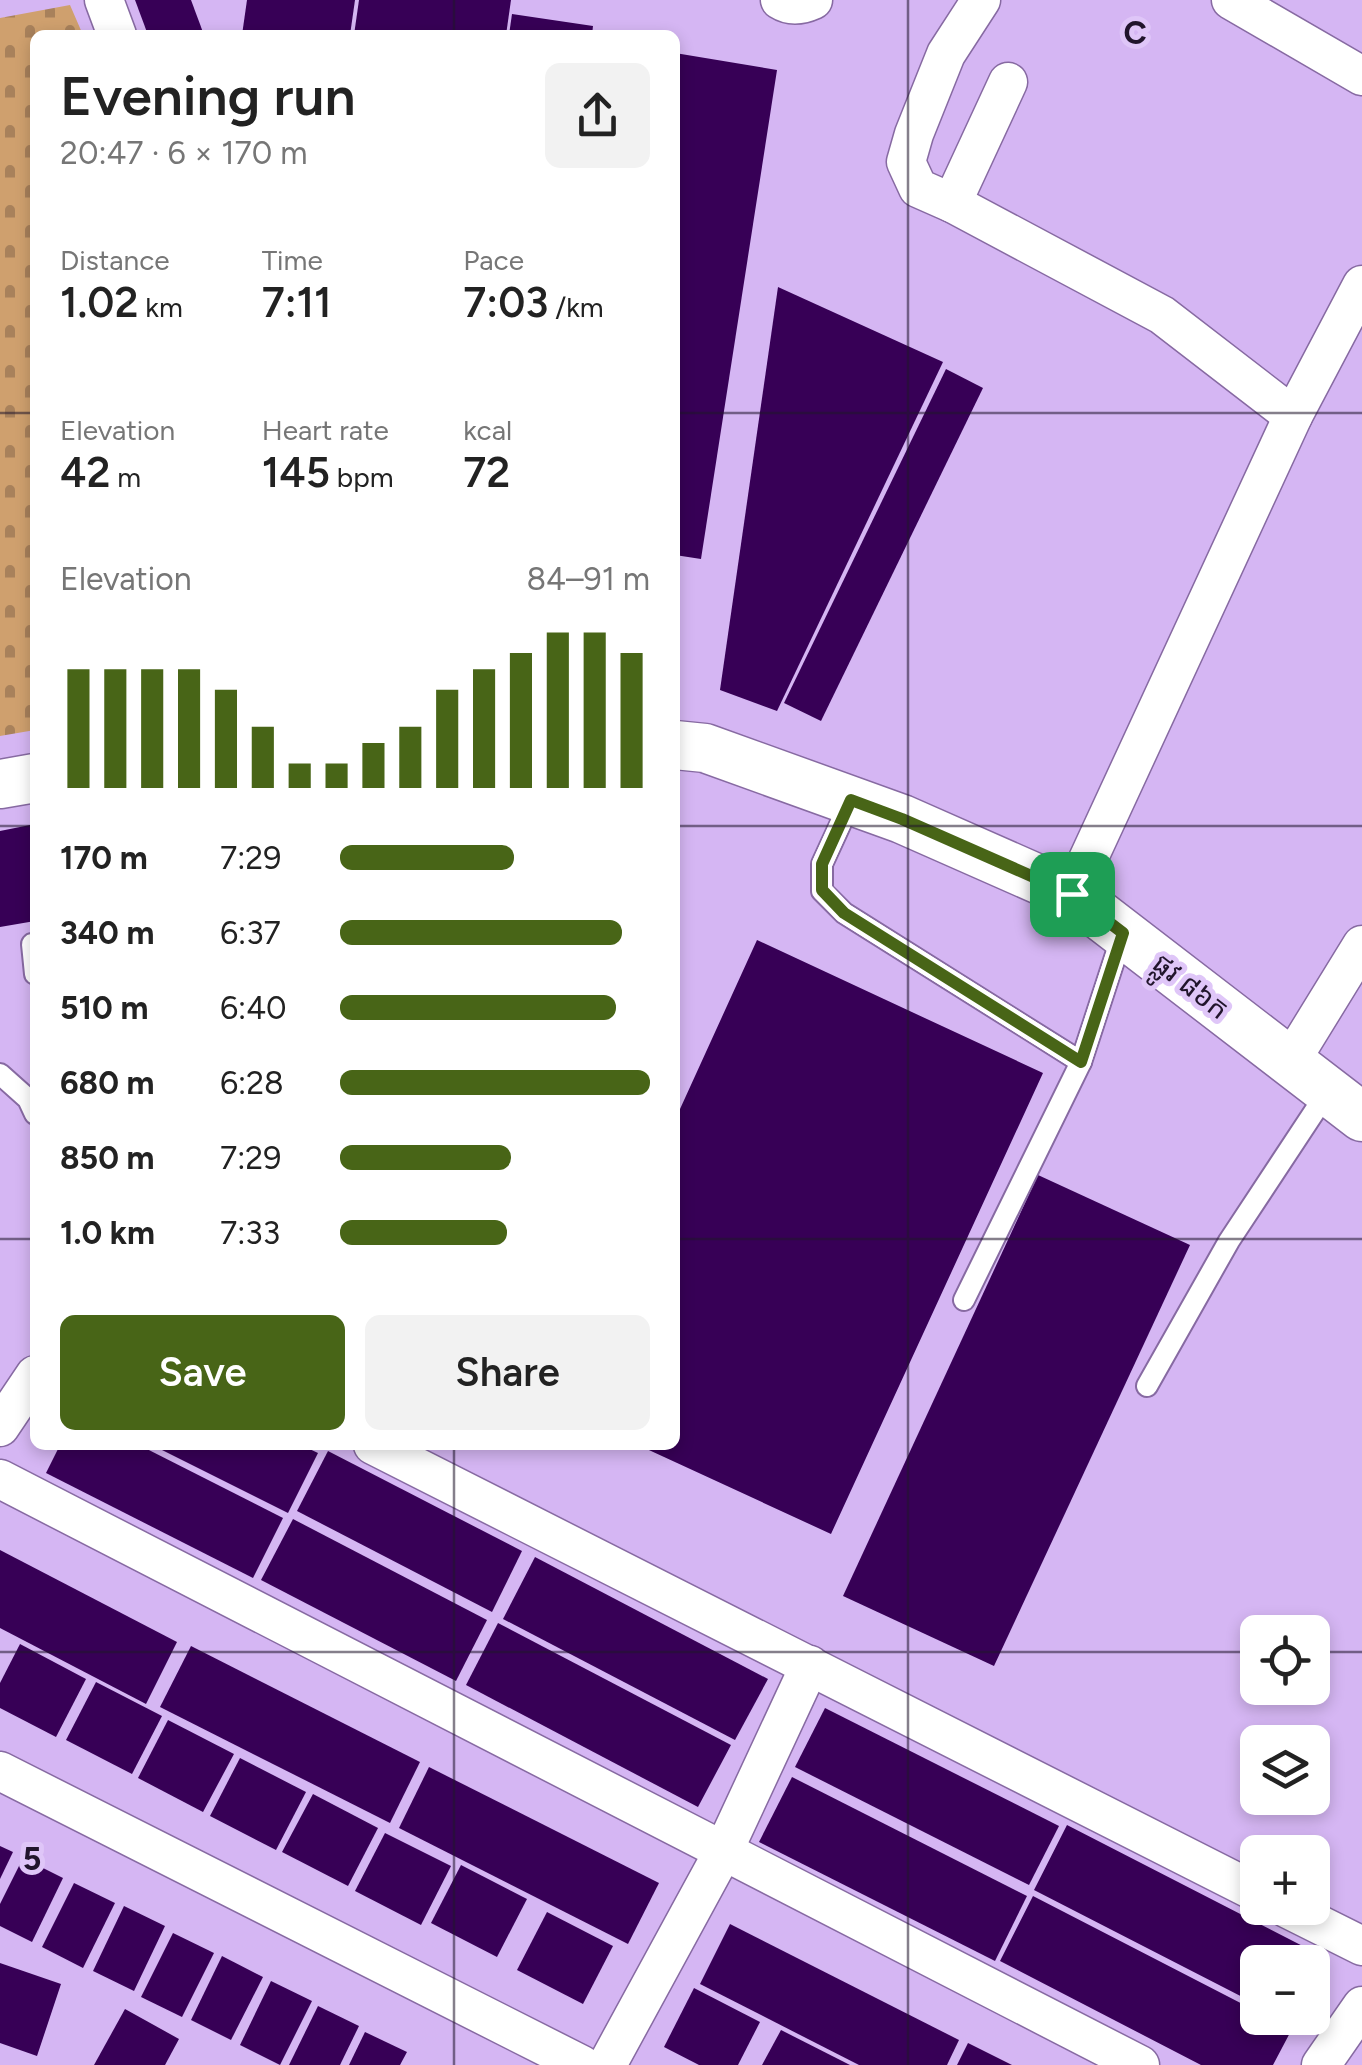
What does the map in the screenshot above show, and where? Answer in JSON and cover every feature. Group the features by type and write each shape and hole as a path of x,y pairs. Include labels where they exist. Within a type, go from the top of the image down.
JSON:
{"street":[{"path":"104,0 115,30"},
{"path":"780,0 803,4 813,0"},
{"path":"981,0 946,54 914,134 906,162 918,188 1162,314 1294,416"},
{"path":"1231,0 1362,76"},
{"path":"952,203 1008,82"},
{"path":"1072,894 1294,416 1362,285"},
{"name":"ផ្លូវ ៨៦ក","path":"680,746 706,748 902,819 1072,894 1345,1104"},
{"path":"0,784 30,779"},
{"path":"1290,1062 1362,945"},
{"path":"0,1428 30,1383"},
{"path":"383,1450 1240,1884"},
{"path":"0,1480 1140,2065"},
{"path":"607,2065 723,1852 810,1665"},
{"path":"0,1771 582,2065"},
{"path":"1320,1925 1362,1946"},
{"path":"1321,2065 1362,2006"}],"lane":[{"path":"851,800 822,864 822,890 844,913 1081,1062"},
{"path":"964,1300 1081,1062 1123,933"},
{"path":"0,1074 30,1103"},
{"path":"1147,1386 1229,1241 1345,1104"}],"green space":[{"path":"70,5 81,30 30,30 30,731 0,736 0,18"}],"building":[{"path":"135,0 191,0 202,30 146,30"},
{"path":"247,0 355,0 351,30 243,30"},
{"path":"359,0 511,0 507,30 355,30"},
{"path":"512,14 593,26 593,30 510,30"},
{"path":"680,54 777,70 701,559 680,556"},
{"path":"778,287 943,362 777,711 720,690"},
{"path":"946,369 983,388 821,721 784,703"},
{"path":"30,825 30,922 0,927 0,831"},
{"path":"757,940 1043,1073 831,1534 649,1450 680,1450 680,1109"},
{"path":"1038,1175 1190,1245 994,1666 843,1596"},
{"path":"58,1450 149,1450 283,1518 253,1578 46,1473"},
{"path":"162,1450 318,1453 288,1513"},
{"path":"328,1451 522,1551 492,1612 297,1511"},
{"path":"293,1519 487,1620 456,1681 261,1580"},
{"path":"0,1550 177,1642 146,1704 0,1628"},
{"path":"535,1557 768,1679 735,1740 503,1619"},
{"path":"498,1623 731,1745 698,1807 466,1685"},
{"path":"20,1644 86,1679 56,1737 0,1708 0,1683"},
{"path":"191,1646 420,1762 390,1823 160,1707"},
{"path":"96,1682 162,1716 132,1774 66,1740"},
{"path":"825,1708 1059,1826 1029,1885 795,1767"},
{"path":"168,1720 234,1754 203,1812 138,1778"},
{"path":"240,1758 306,1792 276,1850 210,1816"},
{"path":"429,1767 659,1883 628,1944 399,1828"},
{"path":"792,1777 1027,1896 995,1961 759,1842"},
{"path":"313,1794 378,1828 348,1886 282,1852"},
{"path":"1067,1825 1240,1914 1240,1925 1262,1925 1301,1945 1240,1945 1240,1996 1034,1890"},
{"path":"385,1833 451,1866 421,1925 355,1891"},
{"path":"0,1846 13,1852 0,1879"},
{"path":"23,1858 63,1878 32,1942 0,1926 0,1904"},
{"path":"461,1865 527,1899 497,1957 431,1923"},
{"path":"74,1883 115,1903 83,1968 42,1947"},
{"path":"1033,1896 1240,2003 1240,2035 1289,2035 1273,2065 1201,2065 1000,1961"},
{"path":"124,1906 165,1926 134,1991 93,1971"},
{"path":"547,1912 613,1946 583,2004 517,1970"},
{"path":"730,1924 959,2040 947,2065 859,2065 700,1984"},
{"path":"173,1933 214,1953 182,2017 141,1997"},
{"path":"222,1956 263,1977 231,2040 191,2020"},
{"path":"0,1963 61,1984 37,2056 0,2043"},
{"path":"271,1981 312,2001 280,2065 240,2045"},
{"path":"694,1988 760,2022 738,2065 699,2065 664,2047"},
{"path":"318,2006 359,2026 340,2065 289,2065"},
{"path":"125,2009 179,2039 165,2065 94,2065"},
{"path":"781,2030 850,2065 762,2065"},
{"path":"365,2032 407,2052 400,2065 349,2065"},
{"path":"968,2043 1012,2065 957,2065"}],"route":[{"path":"851,800 1072,894 1123,933 1081,1062 844,913 822,890 822,864 851,800"}]}
